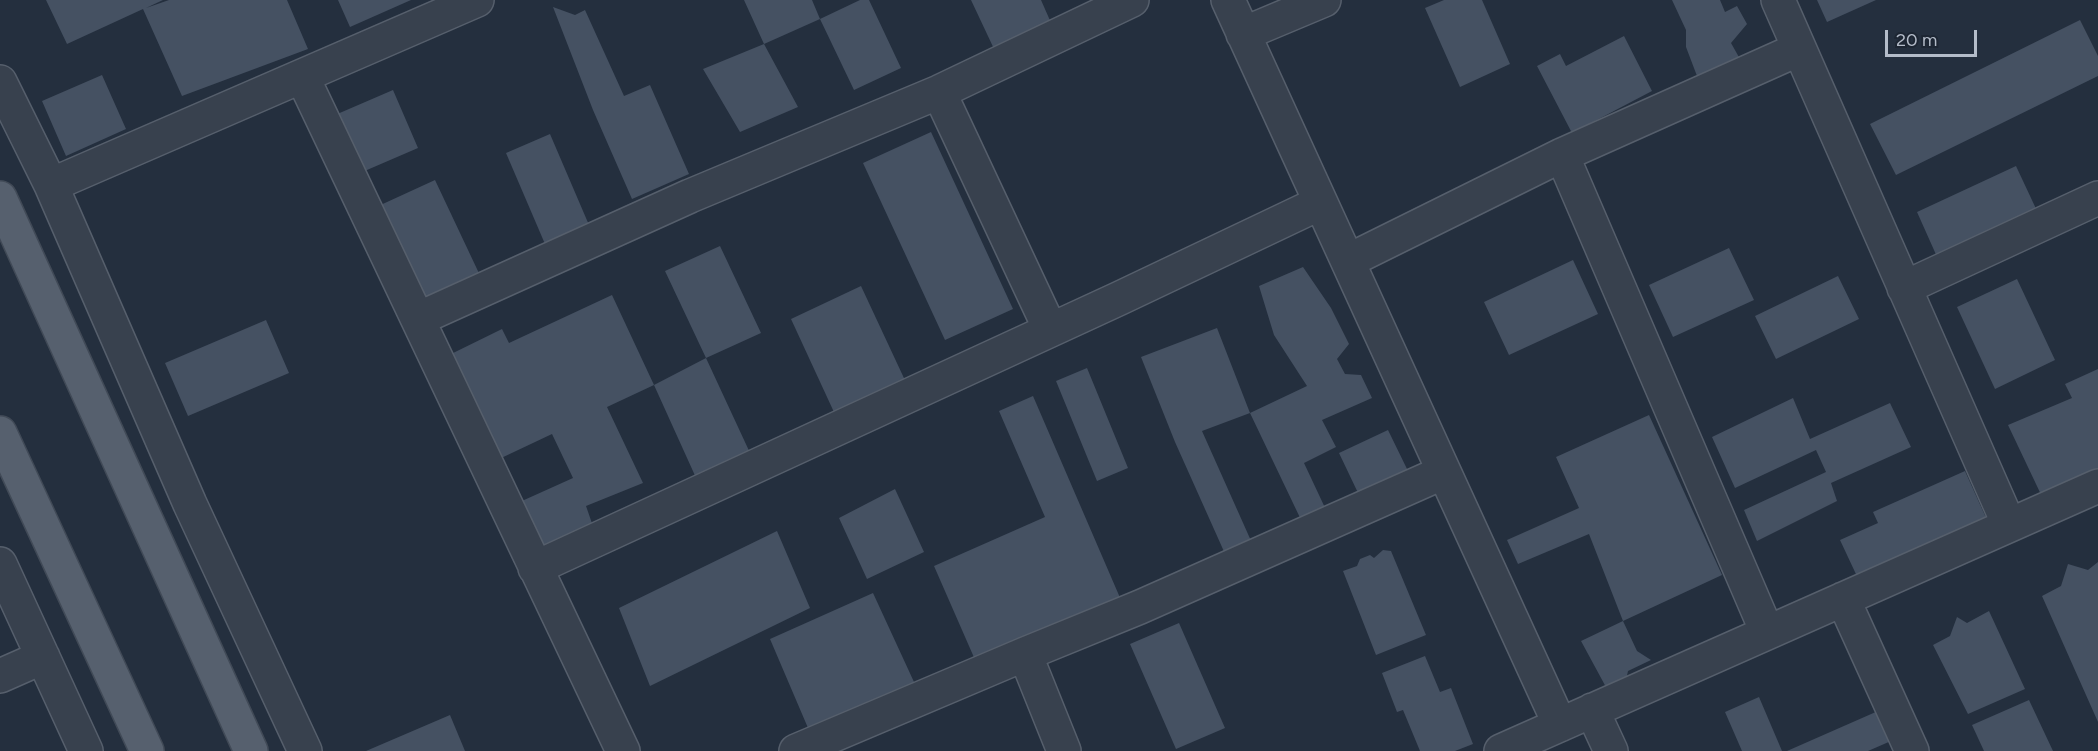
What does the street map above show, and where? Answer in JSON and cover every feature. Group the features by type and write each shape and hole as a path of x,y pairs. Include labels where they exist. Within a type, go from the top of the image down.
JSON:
{"main road":[{"path":"0,198 251,751"},
{"path":"0,433 147,751"}],"street":[{"path":"51,184 477,0"},
{"path":"418,319 690,196 939,92 1132,0"},
{"path":"1227,0 1560,725"},
{"path":"1243,34 1324,0"},
{"path":"1778,0 2008,525"},
{"path":"1348,261 1562,155 1799,49"},
{"path":"302,76 622,751"},
{"path":"0,82 51,184 190,504 305,751"},
{"path":"939,92 1050,329"},
{"path":"1562,155 1767,632"},
{"path":"1904,288 2098,198"},
{"path":"536,568 1320,203"},
{"path":"796,751 1024,654 1140,608 1444,472"},
{"path":"1501,751 2098,486"},
{"path":"0,564 86,751"},
{"path":"1843,599 1912,751"},
{"path":"1024,654 1064,751"},
{"path":"0,676 43,657"},
{"path":"1593,710 1611,751"}],"building":[{"path":"46,0 163,0 146,8 169,0 287,0 308,49 182,96 143,9 67,44"},
{"path":"338,0 411,0 350,27"},
{"path":"744,0 812,0 820,19 764,44"},
{"path":"860,0 869,0 901,68 854,90 820,19"},
{"path":"971,0 1041,0 1052,25 995,51"},
{"path":"1444,0 1482,0 1510,64 1460,87 1425,8"},
{"path":"1672,0 1720,0 1725,12 1737,6 1747,24 1731,43 1740,59 1697,76 1686,47 1686,30"},
{"path":"1817,0 1876,0 1827,22"},
{"path":"553,7 575,15 585,10 624,96 650,85 689,174 632,199 593,110"},
{"path":"2080,20 2098,56 2098,76 1896,175 1870,124"},
{"path":"1624,36 1652,91 1572,133 1537,66 1560,54 1566,66"},
{"path":"764,44 798,107 740,132 703,69"},
{"path":"102,75 126,129 66,156 42,101"},
{"path":"393,90 418,148 360,173 335,115"},
{"path":"931,132 1013,309 945,340 863,163"},
{"path":"550,134 595,239 551,258 506,153"},
{"path":"2016,166 2038,213 1938,259 1917,212"},
{"path":"435,180 485,286 424,314 374,208"},
{"path":"720,246 761,333 706,358 665,271"},
{"path":"1729,248 1754,300 1673,337 1649,285"},
{"path":"1573,260 1598,314 1509,355 1484,302"},
{"path":"1303,267 1331,308 1349,344 1337,359 1345,374 1361,375 1372,398 1322,420 1336,447 1304,463 1327,512 1303,524 1250,413 1307,386 1274,335 1259,286"},
{"path":"1838,276 1859,319 1776,359 1755,316"},
{"path":"2017,279 2055,360 1995,389 1957,307"},
{"path":"861,286 910,391 839,423 791,319"},
{"path":"612,295 654,385 607,407 643,483 586,506 595,532 539,558 513,505 573,478 552,434 497,460 447,356 502,329 509,343"},
{"path":"266,320 289,373 188,416 165,363"},
{"path":"1217,328 1250,413 1202,431 1252,543 1226,556 1175,442 1141,357"},
{"path":"706,358 751,455 697,480 654,385"},
{"path":"1087,368 1128,468 1097,481 1056,381"},
{"path":"2098,369 2098,480 2045,503 2008,425 2072,398 2065,384"},
{"path":"1033,396 1121,600 976,662 934,566 1045,517 999,411"},
{"path":"1793,398 1810,439 1890,403 1911,447 1831,483 1837,501 1757,541 1744,510 1826,472 1816,450 1735,488 1712,437"},
{"path":"1649,415 1722,575 1623,621 1589,534 1518,564 1507,540 1579,508 1556,457"},
{"path":"1388,430 1408,471 1359,495 1339,453"},
{"path":"1965,471 1991,529 1862,587 1840,540 1878,523 1873,512"},
{"path":"895,489 924,552 867,579 839,518"},
{"path":"777,531 810,608 650,686 619,608"},
{"path":"1383,550 1391,551 1426,635 1376,655 1343,571 1357,566 1360,559 1370,555 1374,558"},
{"path":"2098,562 2098,722 2042,596 2061,586 2068,564 2088,570"},
{"path":"873,593 920,695 814,742 770,639"},
{"path":"1989,611 2025,689 1968,714 1933,645 1950,636 1957,617 1967,623"},
{"path":"1623,621 1637,651 1651,660 1628,671 1626,680 1607,689 1581,641"},
{"path":"1179,623 1225,728 1176,749 1130,644"},
{"path":"1425,656 1440,692 1451,688 1473,744 1455,751 1420,751 1403,710 1397,712 1382,673"},
{"path":"1759,697 1782,751 1742,751 1725,712"},
{"path":"2029,700 2053,751 1984,751 1972,725"},
{"path":"1878,711 1891,741 1868,751 1787,751"},
{"path":"450,715 465,751 366,751"}]}
